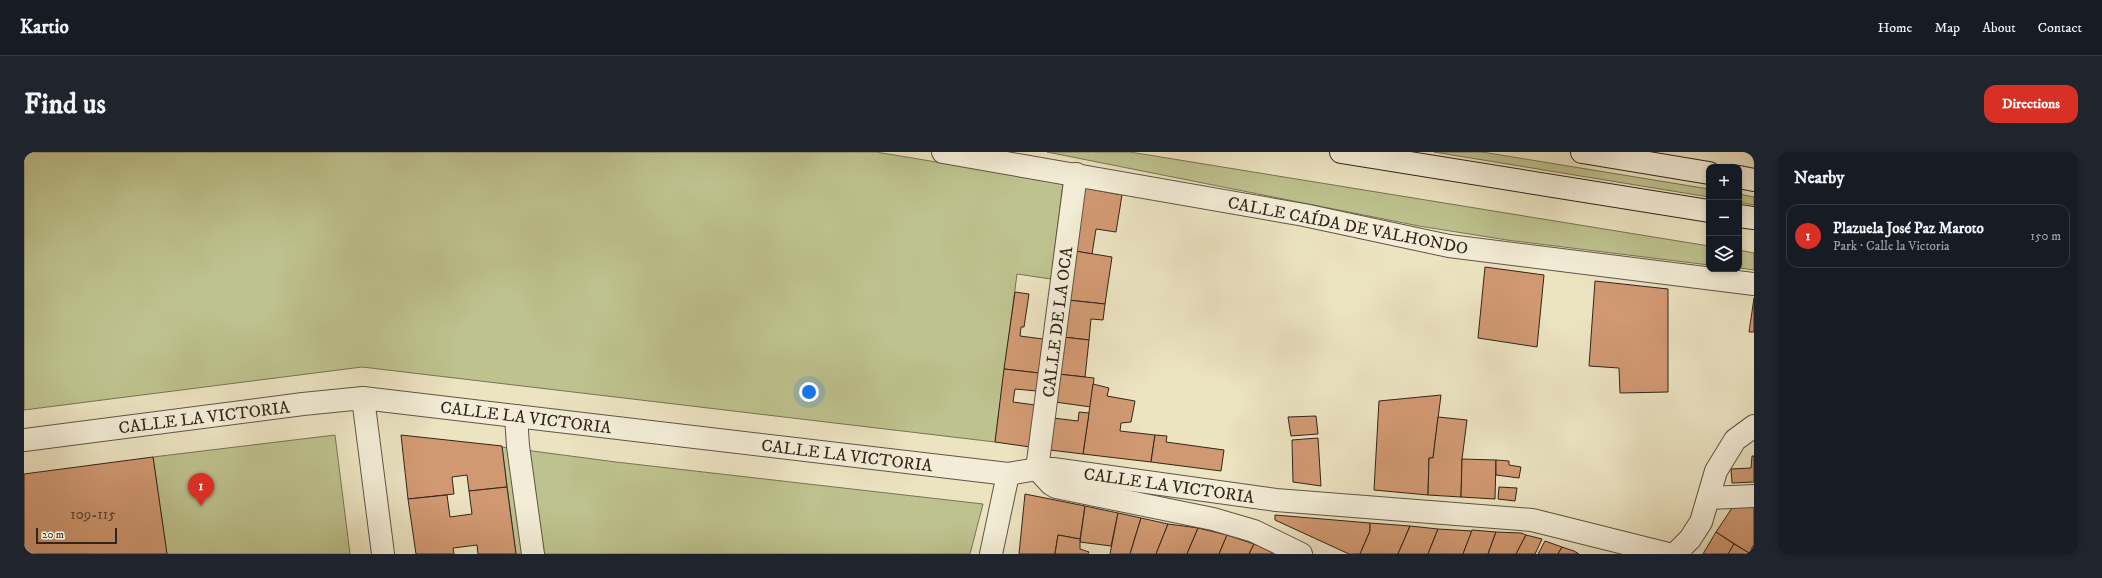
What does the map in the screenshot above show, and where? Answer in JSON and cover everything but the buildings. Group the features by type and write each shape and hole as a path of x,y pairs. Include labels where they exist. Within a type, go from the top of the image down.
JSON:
{"street":[{"name":"CALLE CAÍDA DE VALHONDO","path":"943,152 1304,215 1449,246 1754,284"},
{"path":"1341,152 1706,211"},
{"path":"1582,152 1706,172"},
{"name":"CALLE DE LA OCA","path":"1037,469 1076,174"},
{"path":"1742,178 1754,180"},
{"path":"1742,216 1754,218"},
{"path":"363,398 383,554"},
{"name":"CALLE LA VICTORIA","path":"24,440 303,404 363,398 1008,474 1037,469 1054,469 1276,500 1532,520 1668,554"},
{"path":"516,416 518,446 533,554"},
{"path":"1675,554 1690,539 1702,522 1716,471 1735,440 1754,426"},
{"path":"1037,469 1050,484 1056,487 1213,520 1254,531 1301,554"},
{"path":"991,554 1008,474"},
{"path":"1709,498 1754,496"}],"green space":[{"path":"24,152 876,152 1063,183 1051,279 1017,274 995,442 362,367 24,410"},
{"path":"1047,152 1130,152 1706,246 1706,265 1507,240 1419,226"},
{"path":"1434,152 1482,152 1706,189 1706,197"},
{"path":"1742,195 1754,197 1754,205 1742,203"},
{"path":"1742,251 1754,253 1754,270 1742,268"},
{"path":"335,435 350,554 167,554 153,457"},
{"path":"502,447 616,462 983,504 970,554 516,554"}],"place":[{"name":"Plazuela José Paz Maroto","path":"201,506"}]}
